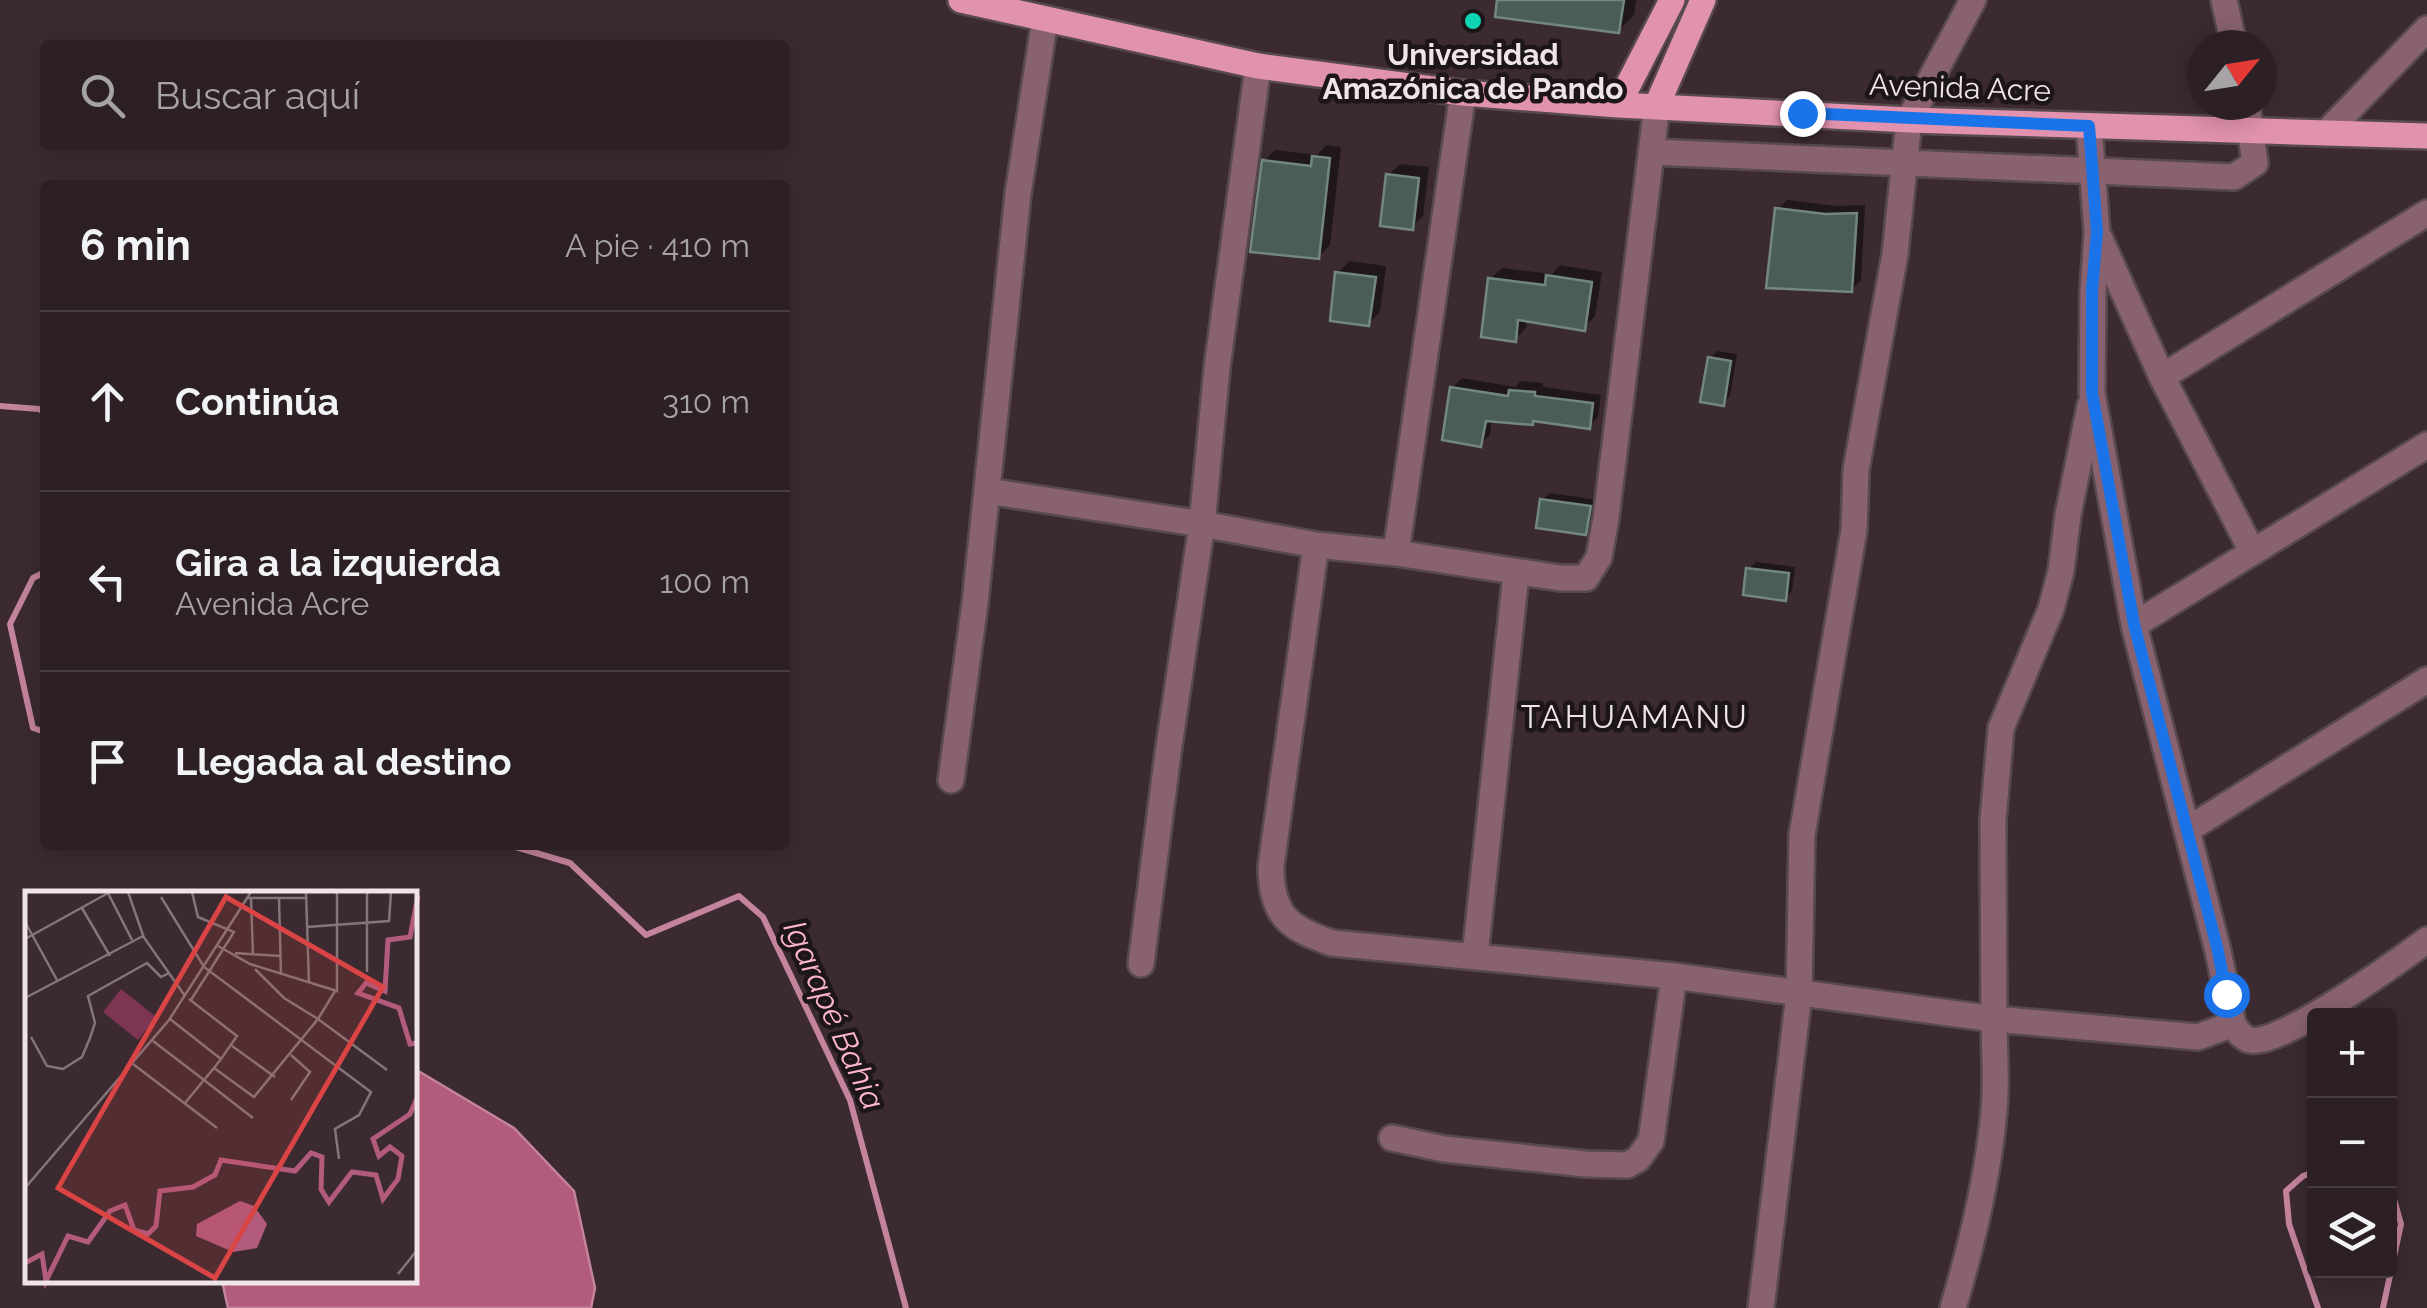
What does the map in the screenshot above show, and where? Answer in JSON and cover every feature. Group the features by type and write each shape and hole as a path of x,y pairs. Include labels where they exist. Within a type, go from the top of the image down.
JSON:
{"main road":[{"name":"Avenida Acre","path":"961,0 1258,66 1463,94 1908,120 2427,136"},
{"path":"1618,105 1672,0"},
{"path":"1657,105 1703,0"}],"street":[{"path":"1761,1308 1799,995 1802,835 1854,530 1856,470 1895,254 1908,120 1973,0"},
{"path":"2224,0 2231,30"},
{"path":"950,780 976,603 1018,194 1045,19"},
{"path":"2326,133 2427,29"},
{"path":"1141,964 1202,524 1217,368 1258,66"},
{"path":"1396,553 1463,94"},
{"path":"987,491 1316,545 1396,553 1516,574 1586,578 1599,557 1657,105"},
{"path":"1651,152 2234,177 2255,162 2250,120"},
{"path":"2089,126 2097,232 2092,290 2092,393 2134,624 2233,1024 2239,1034 2250,1040 2281,1032 2363,986 2427,940"},
{"path":"2162,377 2427,214"},
{"path":"2097,232 2162,377 2252,551"},
{"path":"1953,1308 1969,1258 1989,1157 1994,1107 1993,820 2001,728 2051,610 2092,393"},
{"path":"2134,624 2427,445"},
{"path":"1316,545 1273,852 1274,902 1291,925 1332,943 1674,976 1994,1019 2198,1037 2233,1024"},
{"path":"1475,956 1516,574"},
{"path":"2187,830 2427,680"},
{"path":"1392,1138 1444,1149 1586,1164 1626,1164 1638,1159 1651,1141 1674,976"}],"shaded area":[{"path":"418,1071 514,1128 574,1191 595,1288 591,1308 228,1308 222,1283 418,1283"}],"building":[{"path":"1497,0 1624,0 1619,33 1495,17"},
{"path":"1312,156 1330,158 1319,259 1250,252 1262,160 1311,166"},
{"path":"1386,174 1419,178 1413,230 1380,226"},
{"path":"1775,208 1857,213 1852,292 1766,288"},
{"path":"1335,272 1376,277 1369,326 1330,321"},
{"path":"1546,275 1592,282 1585,331 1518,320 1516,342 1481,337 1488,278 1545,285"},
{"path":"1708,357 1731,361 1724,406 1700,402"},
{"path":"1450,387 1508,396 1509,390 1535,392 1535,396 1593,403 1590,429 1533,421 1533,425 1486,421 1481,447 1442,440"},
{"path":"1540,499 1591,506 1586,535 1536,528"},
{"path":"1746,568 1789,573 1786,601 1743,595"}],"waterway":[{"name":"Igarapé Bahia","path":"0,406 40,410"},
{"name":"Igarapé Bahia","path":"40,574 33,578 10,624 33,728 40,730"},
{"name":"Igarapé Bahia","path":"526,850 570,863 646,935 739,896 763,917 850,1100 906,1308"},
{"name":"Igarapé Bahia","path":"2307,1175 2286,1191 2289,1224 2318,1308"},
{"name":"Igarapé Bahia","path":"2383,1308 2401,1224 2391,1188"}],"place":[{"name":"Universidad Amazónica de Pando","path":"1473,21"}],"district":[{"name":"TAHUAMANU","path":"1635,717"}],"route":[{"path":"1802,113 2089,126 2097,232 2092,290 2092,393 2134,624 2226,994"}]}
